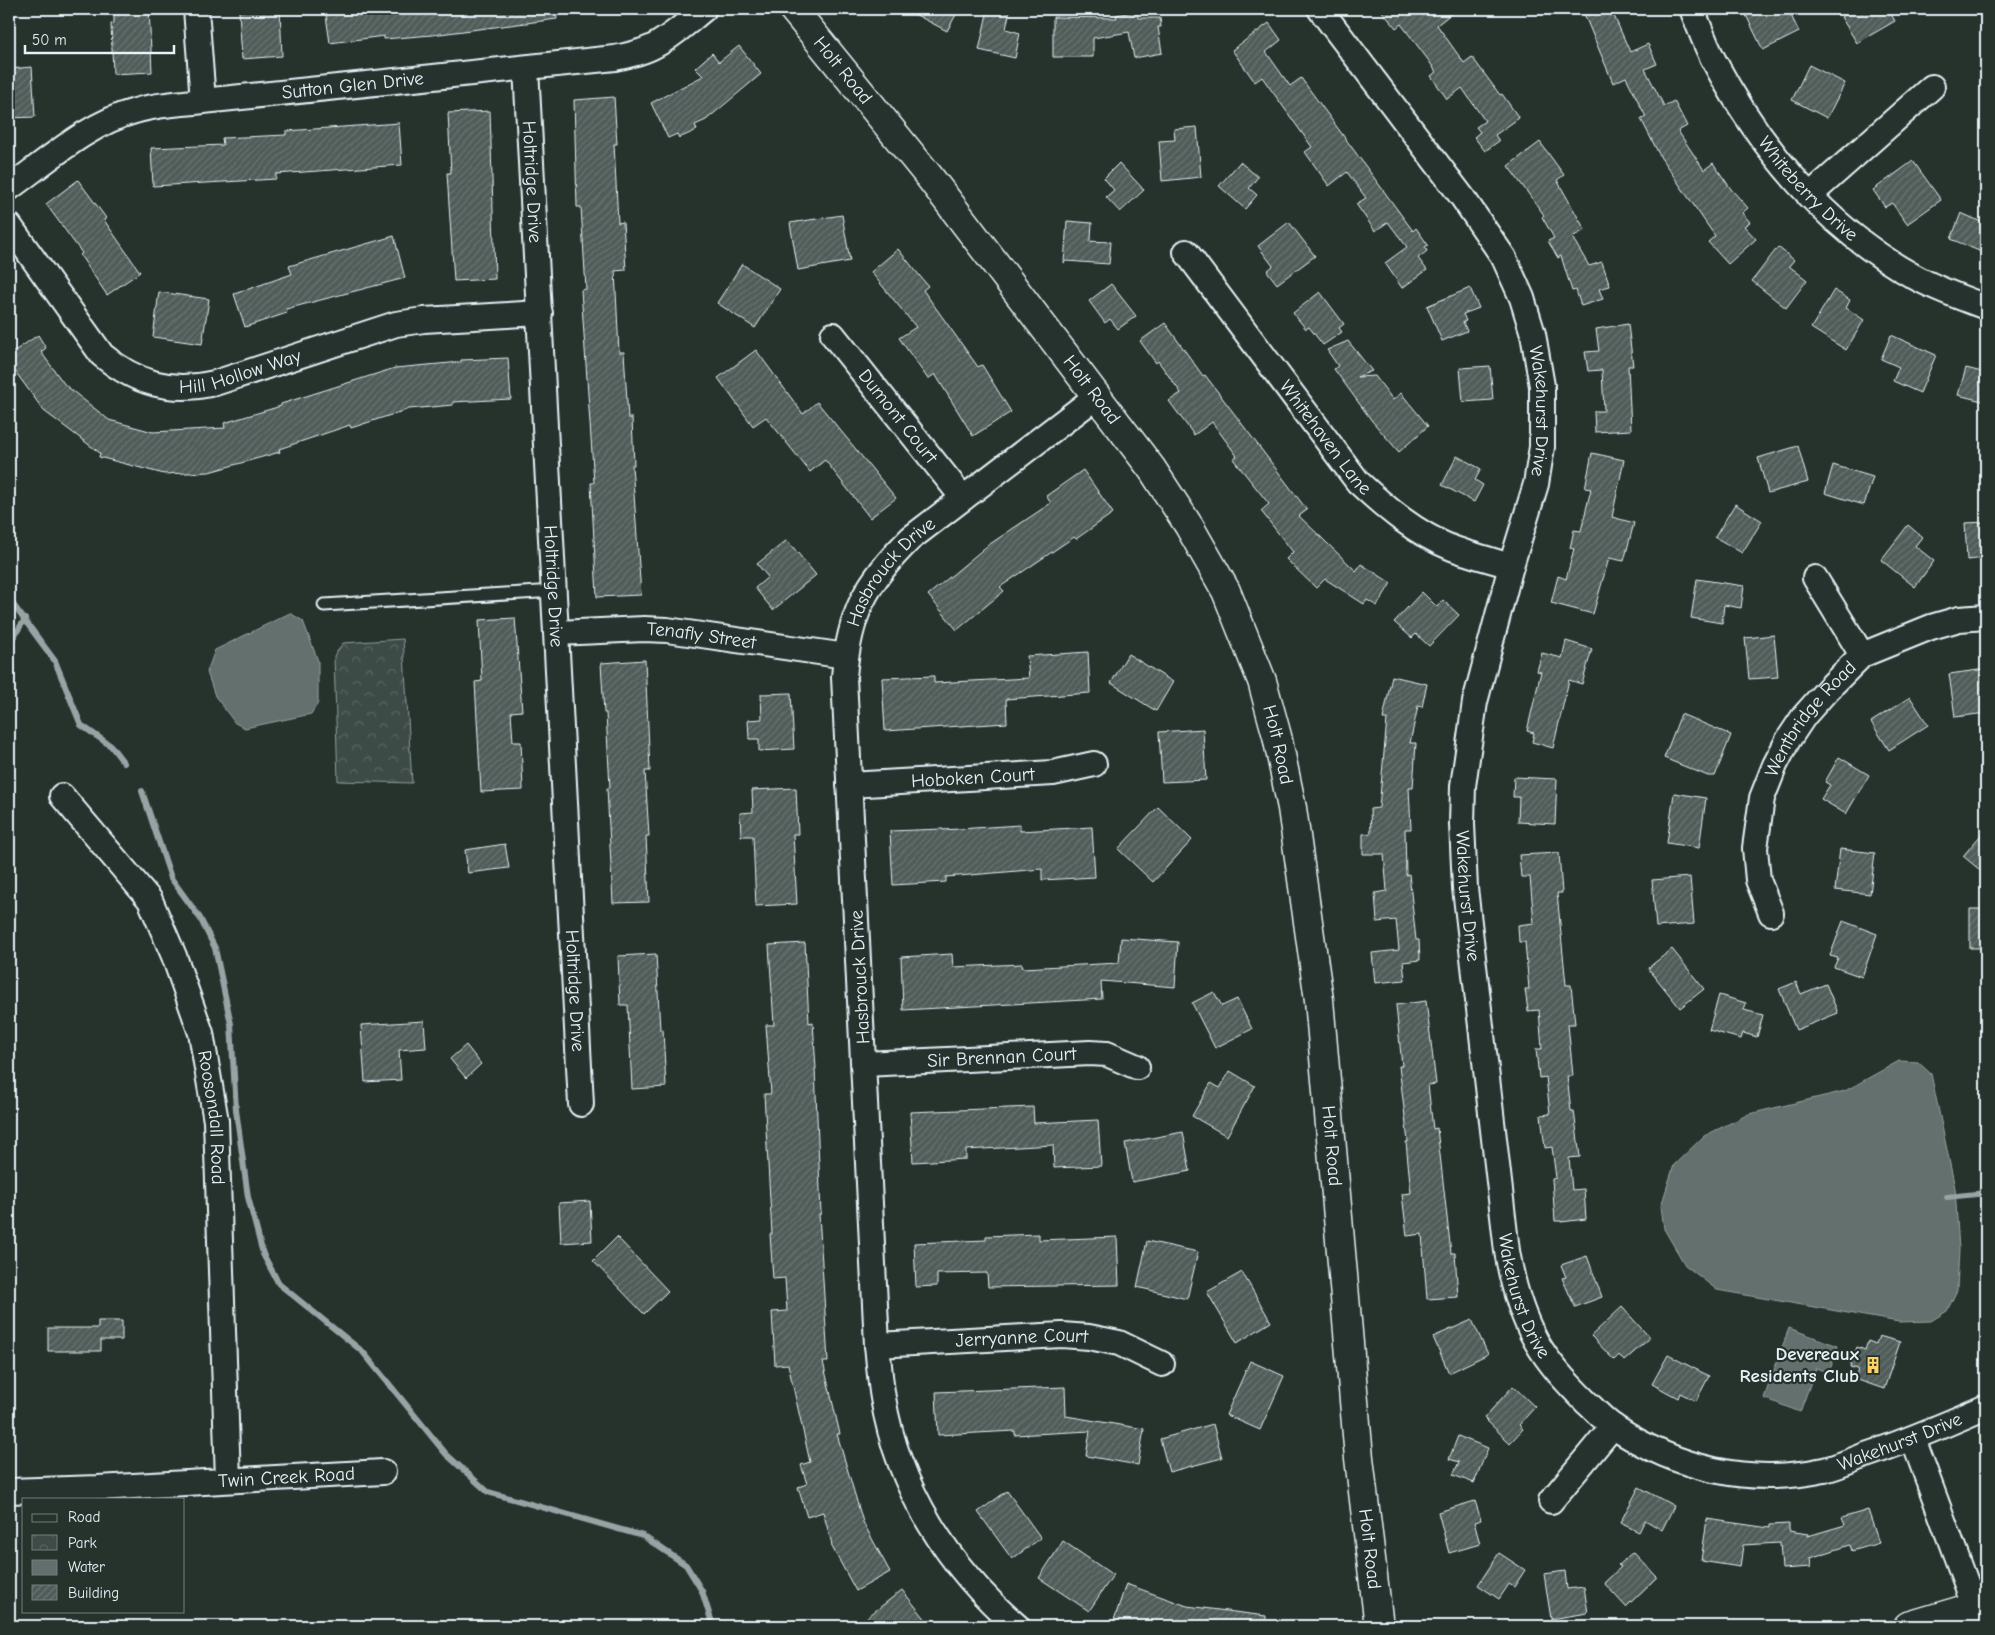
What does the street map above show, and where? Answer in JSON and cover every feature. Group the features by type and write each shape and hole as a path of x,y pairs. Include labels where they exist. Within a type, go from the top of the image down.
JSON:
{"street":[{"path":"196,9 203,101"},
{"name":"Sutton Glen Drive","path":"9,188 91,130 135,110 156,106 615,58 656,45 704,9"},
{"name":"Holt Road","path":"793,9 928,175 1152,469 1189,526 1226,591 1262,681 1277,736 1292,808 1319,1000 1359,1458 1379,1626"},
{"name":"Wakehurst Drive","path":"1320,9 1483,226 1504,258 1522,298 1533,334 1542,386 1542,447 1536,484 1511,566 1475,702 1463,786 1462,824 1466,888 1510,1271 1521,1306 1535,1339 1550,1363 1570,1386 1613,1426 1662,1454 1685,1464 1708,1470 1768,1475 1824,1469 1913,1440 1986,1407"},
{"name":"Whiteberry Drive","path":"1692,9 1713,60 1737,102 1773,154 1809,196 1854,236 1913,276 1986,308"},
{"name":"Holtridge Drive","path":"526,68 582,1104"},
{"path":"1809,196 1932,87"},
{"name":"Hill Hollow Way","path":"9,226 102,355 117,367 134,376 165,387 196,388 216,383 396,324 424,320 540,313"},
{"name":"Whitehaven Lane","path":"1186,252 1358,482 1386,508 1410,526 1452,547 1511,566"},
{"name":"Dumont Court","path":"833,335 963,498"},
{"name":"Hasbrouck Drive","path":"1017,1626 996,1608 962,1571 934,1533 914,1498 889,1429 882,1398 877,1345 844,677 852,626 875,576 889,560 911,538 1097,396"},
{"path":"1815,578 1862,656"},
{"name":"Wentbridge Road","path":"1770,913 1758,880 1755,848 1762,798 1775,765 1788,740 1804,716 1828,689 1862,656 1931,627 1959,620 1986,617"},
{"name":"Tenafly Street","path":"557,633 644,629 667,630 846,656"},
{"name":"Hoboken Court","path":"849,785 1053,773 1094,764"},
{"name":"Roosondall Road","path":"62,796 150,900 174,956 201,1033 216,1120 228,1480"},
{"name":"Sir Brennan Court","path":"864,1064 1090,1053 1107,1054 1137,1067"},
{"name":"Jerryanne Court","path":"877,1345 1062,1335 1089,1337 1119,1343 1162,1364"},
{"path":"1551,1501 1613,1426"},
{"path":"1908,1626 1981,1612 1913,1440"},
{"name":"Twin Creek Road","path":"9,1491 383,1472"}],"lane":[{"path":"324,605 555,591"}],"green space":[{"path":"403,639 412,783 338,781 334,656 343,643"}],"water":[{"path":"290,613 303,621 318,661 318,703 311,714 245,728 235,723 215,696 207,672 215,650"},
{"path":"1899,1061 1918,1062 1931,1074 1955,1188 1959,1250 1957,1290 1947,1311 1931,1321 1899,1322 1717,1290 1685,1265 1664,1229 1661,1206 1674,1165 1704,1136 1749,1114 1845,1091"},
{"path":"1789,1328 1838,1346 1829,1373 1816,1368 1800,1412 1764,1398"}],"building":[{"path":"114,9 149,9 152,72 113,74 111,24 114,23"},
{"path":"280,9 282,56 242,59 239,11"},
{"path":"325,9 556,9 557,19 432,35 384,39 384,36 330,43"},
{"path":"905,9 959,9 947,31"},
{"path":"988,9 1010,9 1006,29 1020,33 1015,58 979,50"},
{"path":"1380,9 1457,9 1437,25 1464,63 1472,57 1519,118 1495,135 1499,141 1485,151 1474,137 1480,132 1476,127 1485,121 1462,88 1447,99 1431,76 1436,72 1429,61 1401,24 1396,28"},
{"path":"1582,9 1611,9 1630,52 1648,44 1657,64 1645,69 1664,106 1674,101 1687,126 1678,131 1704,170 1713,163 1731,189 1748,208 1742,213 1750,222 1744,226 1756,239 1728,264 1708,242 1715,236 1661,158 1641,119 1646,117 1626,77 1613,83"},
{"path":"1743,9 1788,9 1799,32 1763,50"},
{"path":"1855,9 1888,9 1895,21 1857,43 1841,17"},
{"path":"1137,11 1138,18 1160,18 1161,27 1158,27 1162,53 1134,58 1129,32 1093,38 1093,57 1053,57 1053,17 1117,18 1116,15"},
{"path":"1269,23 1281,40 1266,52 1290,86 1301,78 1413,231 1416,228 1428,245 1425,247 1427,251 1418,258 1427,270 1402,288 1385,263 1407,247 1388,222 1375,231 1356,204 1366,198 1347,172 1329,186 1305,152 1312,147 1262,77 1255,82 1232,50"},
{"path":"739,46 761,74 706,120 695,125 697,130 679,138 677,134 668,138 651,103 703,76 695,68 712,53 719,62"},
{"path":"1809,65 1845,83 1827,118 1792,100"},
{"path":"32,67 35,117 9,118 9,69"},
{"path":"614,97 617,144 614,144 618,223 623,222 626,270 615,271 619,352 624,352 628,418 632,418 634,465 632,465 641,595 597,597 591,483 594,483 581,290 586,289 581,207 577,207 574,100"},
{"path":"490,111 495,279 454,281 447,173 451,173 448,113"},
{"path":"399,123 402,165 276,174 276,179 153,186 151,148 223,145 222,138 286,135 286,131"},
{"path":"1197,127 1201,177 1162,181 1159,141 1175,140 1174,129"},
{"path":"1540,142 1564,175 1557,180 1585,230 1572,237 1589,266 1602,262 1610,286 1599,289 1603,299 1581,306 1576,290 1572,291 1561,256 1558,258 1548,241 1554,238 1542,217 1544,215 1508,166"},
{"path":"1913,161 1941,200 1907,224 1892,203 1885,207 1873,190"},
{"path":"1240,162 1258,177 1249,188 1257,195 1245,209 1219,186"},
{"path":"1119,163 1144,190 1120,212 1106,197 1114,190 1104,178"},
{"path":"78,180 106,218 104,220 140,272 107,295 80,255 82,253 46,204"},
{"path":"1961,213 1986,224 1986,254 1951,239"},
{"path":"842,215 850,261 798,270 790,223"},
{"path":"1067,221 1092,223 1091,238 1088,241 1111,242 1109,264 1066,261 1064,263"},
{"path":"1289,222 1315,256 1277,284 1267,271 1273,266 1258,246"},
{"path":"394,236 405,278 286,309 287,313 245,327 234,294 292,274 289,266"},
{"path":"1778,247 1794,260 1789,266 1807,280 1786,308 1752,281"},
{"path":"898,249 928,286 923,290 978,367 982,365 1011,412 973,436 935,374 928,379 899,338 916,327 871,272"},
{"path":"742,264 780,289 755,328 717,303"},
{"path":"1111,284 1136,316 1118,329 1110,319 1105,323 1089,301"},
{"path":"1470,288 1479,308 1463,314 1466,321 1463,322 1467,331 1442,341 1427,306"},
{"path":"1834,290 1850,300 1846,308 1864,320 1846,350 1811,328"},
{"path":"159,292 209,299 202,344 153,337"},
{"path":"1320,292 1344,324 1339,328 1342,332 1323,345 1309,327 1306,329 1293,313"},
{"path":"1165,323 1203,376 1205,375 1307,510 1299,516 1356,571 1361,564 1391,583 1377,606 1367,600 1364,604 1325,579 1316,588 1286,559 1293,552 1261,511 1269,504 1233,459 1237,456 1212,422 1194,435 1169,401 1181,393 1158,361 1156,363 1140,341"},
{"path":"1628,324 1633,366 1628,366 1631,430 1595,432 1594,411 1604,411 1602,370 1588,371 1585,352 1599,351 1596,329"},
{"path":"38,335 46,348 41,352 65,385 109,420 153,432 225,428 224,423 395,368 461,362 461,360 508,358 511,399 453,402 453,405 409,409 351,428 350,425 279,449 280,452 209,472 164,474 99,457 100,453 44,411 9,363 9,355"},
{"path":"1891,335 1936,355 1920,393 1893,381 1899,367 1881,359"},
{"path":"1348,341 1372,371 1357,377 1375,376 1393,400 1401,393 1428,426 1399,452 1372,421 1334,369 1338,366 1327,350"},
{"path":"756,350 803,414 817,402 896,498 870,518 825,460 810,472 766,417 753,426 718,378"},
{"path":"1490,366 1493,400 1463,402 1460,368"},
{"path":"1966,368 1986,373 1986,402 1958,395"},
{"path":"1798,446 1808,482 1768,493 1758,458"},
{"path":"1592,453 1624,460 1612,517 1634,523 1624,561 1609,558 1593,614 1551,603 1558,576 1566,579 1574,549 1570,548 1574,530 1581,531 1591,489 1585,488"},
{"path":"1457,456 1481,469 1475,480 1483,485 1474,502 1442,485"},
{"path":"1833,465 1873,477 1864,505 1825,493"},
{"path":"1083,470 1113,513 1000,587 1004,591 957,630 928,595 987,546 1051,503 1046,496"},
{"path":"1735,504 1762,521 1742,553 1715,537"},
{"path":"1986,522 1986,558 1967,560 1965,523"},
{"path":"1908,525 1922,537 1915,546 1934,561 1915,587 1881,560"},
{"path":"787,540 816,575 773,610 755,588 768,577 757,564"},
{"path":"1697,579 1744,586 1741,608 1724,605 1722,623 1691,618"},
{"path":"1422,592 1437,607 1443,600 1459,615 1429,646 1416,634 1412,638 1394,622"},
{"path":"515,618 522,711 511,712 513,742 521,742 523,790 481,792 475,682 482,681 479,620"},
{"path":"1774,635 1778,677 1749,679 1745,638"},
{"path":"1566,641 1592,649 1582,684 1569,680 1553,748 1532,742 1534,733 1527,731 1541,672 1537,671 1542,653 1562,658"},
{"path":"1088,652 1090,693 1006,699 1007,723 885,731 882,678 934,676 934,683 1029,678 1027,656"},
{"path":"1128,654 1173,682 1156,711 1111,683"},
{"path":"645,660 650,771 645,771 649,836 646,836 649,902 613,903 607,788 610,788 601,663"},
{"path":"1986,669 1986,713 1955,717 1949,674"},
{"path":"1392,676 1427,684 1422,707 1418,706 1410,743 1416,743 1413,788 1409,788 1411,829 1405,829 1406,875 1409,874 1416,940 1419,940 1420,960 1403,962 1405,980 1375,983 1372,953 1399,950 1396,920 1377,922 1375,893 1387,891 1384,854 1363,854 1363,834 1371,833 1370,809 1379,808 1387,719 1383,719"},
{"path":"791,693 794,749 759,751 759,739 749,739 748,720 762,719 761,694"},
{"path":"1910,697 1928,725 1889,750 1871,722"},
{"path":"1681,714 1731,735 1715,776 1708,776 1664,758"},
{"path":"1203,729 1206,780 1162,782 1159,732"},
{"path":"1839,757 1869,775 1846,814 1821,799 1830,785 1825,782"},
{"path":"1514,777 1557,779 1555,824 1518,822 1519,797 1513,797"},
{"path":"796,788 798,834 793,834 797,904 756,906 753,836 741,836 740,813 753,812 752,790"},
{"path":"1674,793 1706,798 1699,848 1667,843"},
{"path":"1158,807 1192,840 1153,882 1118,849"},
{"path":"1020,825 1020,831 1092,827 1095,877 1042,880 1042,869 946,877 946,882 893,885 890,831"},
{"path":"1986,829 1986,875 1963,856"},
{"path":"505,844 509,868 468,873 465,850"},
{"path":"1840,849 1875,853 1870,894 1835,890"},
{"path":"1559,853 1562,893 1557,893 1566,985 1571,985 1575,1024 1568,1024 1573,1076 1567,1076 1571,1111 1574,1111 1580,1157 1569,1158 1572,1190 1584,1189 1586,1219 1561,1222 1555,1221 1552,1179 1556,1178 1552,1147 1545,1148 1541,1115 1550,1114 1546,1077 1539,1078 1536,1049 1542,1049 1539,1010 1528,1011 1525,989 1529,989 1525,942 1519,942 1518,925 1534,923 1530,877 1521,877 1519,855"},
{"path":"1690,877 1694,924 1656,927 1652,880"},
{"path":"1970,909 1986,909 1986,948 1970,948"},
{"path":"1843,921 1877,934 1862,977 1834,967 1838,958 1830,956"},
{"path":"1121,938 1178,942 1175,987 1101,981 1102,999 903,1010 901,957 952,954 953,967 1022,964 1023,968 1119,963"},
{"path":"805,943 809,1023 813,1022 816,1069 821,1214 819,1214 828,1362 823,1362 840,1434 837,1434 863,1522 890,1572 856,1591 831,1545 823,1512 807,1517 798,1487 807,1484 801,1465 810,1462 788,1364 775,1365 772,1312 787,1311 785,1278 773,1279 770,1234 772,1234 764,1094 771,1094 766,1025 774,1025 769,945"},
{"path":"1672,949 1704,989 1680,1008 1648,968"},
{"path":"656,954 660,1030 663,1029 666,1087 632,1089 628,1005 620,1005 618,956"},
{"path":"1796,982 1801,994 1826,984 1838,1013 1796,1030 1779,989"},
{"path":"1214,992 1222,1006 1237,999 1252,1029 1215,1048 1192,1003"},
{"path":"1719,995 1746,1003 1744,1010 1763,1015 1757,1037 1743,1033 1741,1039 1709,1030"},
{"path":"1426,1001 1436,1084 1428,1085 1433,1129 1437,1128 1451,1253 1455,1253 1458,1297 1427,1299 1422,1234 1407,1236 1402,1194 1411,1193 1406,1142 1408,1142 1399,1066 1402,1066 1396,1005"},
{"path":"424,1021 426,1048 399,1050 401,1080 365,1082 361,1025"},
{"path":"466,1045 481,1064 466,1078 450,1059"},
{"path":"1230,1071 1255,1086 1227,1136 1192,1116 1211,1083 1220,1088"},
{"path":"1033,1107 1034,1123 1098,1120 1101,1166 1054,1168 1053,1145 966,1150 966,1159 913,1162 910,1112"},
{"path":"1183,1132 1190,1171 1132,1182 1125,1143"},
{"path":"590,1201 592,1241 561,1243 559,1203"},
{"path":"1039,1234 1039,1240 1117,1237 1119,1285 988,1287 987,1273 937,1274 937,1286 916,1287 914,1243 986,1240 986,1236"},
{"path":"617,1237 668,1291 644,1314 593,1261"},
{"path":"1147,1241 1198,1252 1187,1299 1137,1287"},
{"path":"1587,1256 1602,1297 1575,1307 1562,1278 1566,1277 1561,1265"},
{"path":"1242,1272 1271,1322 1237,1343 1207,1292"},
{"path":"1622,1307 1650,1338 1624,1361 1619,1355 1614,1360 1591,1336"},
{"path":"1472,1320 1488,1354 1449,1373 1433,1337"},
{"path":"98,1321 122,1321 122,1340 101,1340 101,1351 48,1351 48,1328 98,1328"},
{"name":"Devereaux Residents Club","path":"1879,1336 1900,1342 1884,1389 1855,1379 1858,1369 1850,1367 1857,1347 1865,1350 1868,1341 1876,1344"},
{"path":"1668,1355 1709,1376 1696,1401 1680,1393 1678,1398 1652,1384"},
{"path":"1250,1361 1284,1376 1260,1430 1226,1415"},
{"path":"1513,1386 1535,1407 1519,1425 1523,1429 1510,1443 1484,1418"},
{"path":"1065,1387 1066,1416 1144,1429 1138,1465 1086,1456 1090,1431 1015,1435 1015,1431 938,1435 936,1392"},
{"path":"1213,1424 1222,1458 1169,1472 1160,1439"},
{"path":"1458,1436 1488,1448 1474,1483 1453,1475 1459,1462 1449,1459"},
{"path":"1639,1487 1674,1506 1662,1530 1645,1520 1639,1532 1620,1523"},
{"path":"1007,1491 1041,1538 1012,1559 978,1512"},
{"path":"1475,1501 1481,1520 1474,1522 1480,1544 1449,1553 1438,1512"},
{"path":"1868,1510 1879,1543 1852,1551 1850,1545 1810,1558 1811,1567 1782,1569 1780,1543 1743,1545 1740,1567 1701,1561 1707,1519 1769,1528 1769,1525 1789,1524 1789,1531 1808,1534 1808,1536 1845,1525 1842,1518"},
{"path":"1063,1541 1113,1575 1089,1611 1039,1578"},
{"path":"1633,1552 1657,1577 1626,1607 1604,1583 1621,1567 1618,1565"},
{"path":"1499,1553 1525,1570 1514,1587 1509,1584 1499,1599 1478,1585"},
{"path":"1565,1571 1567,1589 1584,1587 1588,1613 1551,1619 1544,1574"},
{"path":"1126,1584 1187,1606 1266,1616 1266,1626 1112,1626"},
{"path":"902,1590 931,1626 856,1626"}],"waterway":[{"path":"9,599 55,661 81,725 111,746 124,763"},
{"path":"9,644 25,619"},
{"path":"142,791 171,878 200,918 215,948 231,1024 236,1110 248,1197 263,1254 279,1284 363,1352 446,1454 488,1492 643,1536 686,1565 702,1591 713,1626"},
{"path":"1947,1197 1986,1193"}],"place":[{"name":"Devereaux Residents Club","path":"1873,1365"}]}
